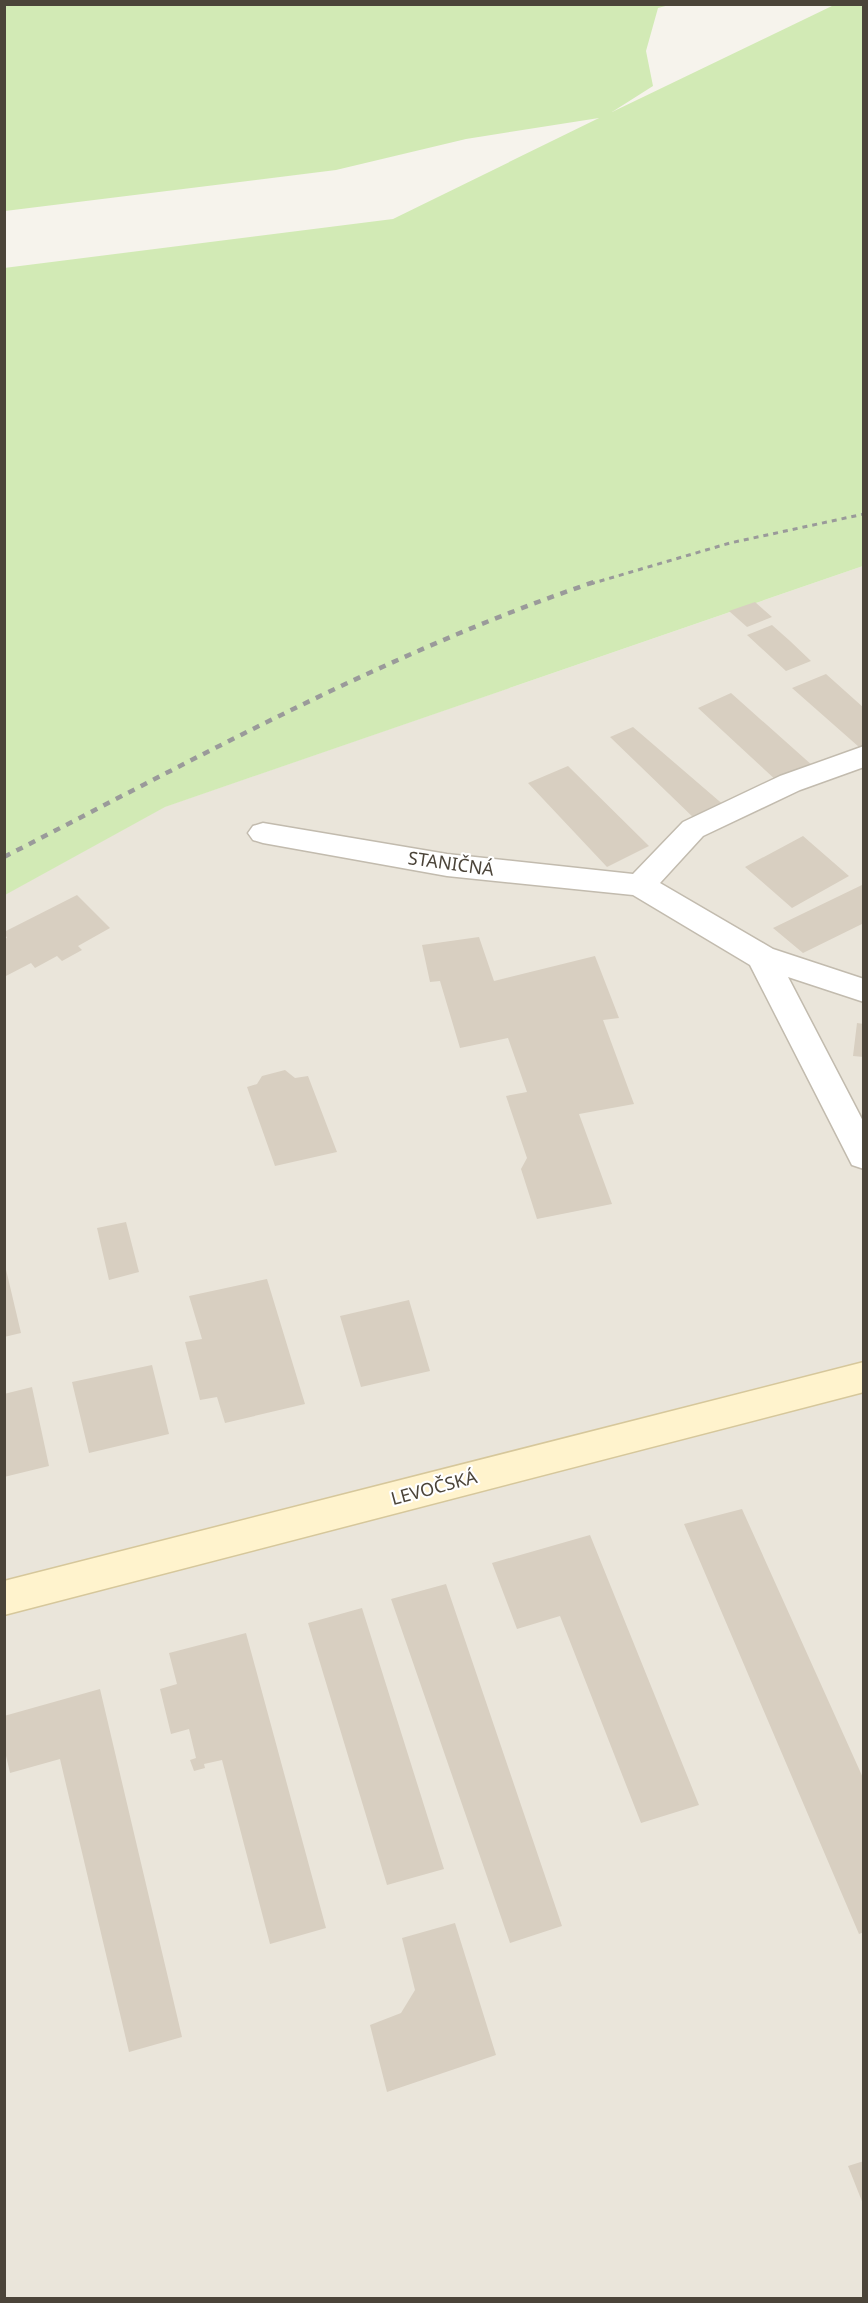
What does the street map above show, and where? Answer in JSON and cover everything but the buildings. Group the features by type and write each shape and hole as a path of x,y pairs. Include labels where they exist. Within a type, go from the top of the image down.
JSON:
{"main road":[{"name":"LEVOČSKÁ","path":"4,1598 864,1377"}],"street":[{"path":"640,885 693,829 790,783 864,756"},
{"name":"STANIČNÁ","path":"263,833 447,865 640,885 762,957 864,991"},
{"path":"762,957 864,1156"}],"shaded area":[{"path":"863,566 863,2298 5,2298 4,895 164,807"}],"green space":[{"path":"5,5 669,5 658,8 646,51 653,86 612,112 834,5 863,5 863,566 165,807 5,895 4,268 393,219 599,118 466,139 336,170 5,211"}],"railway":[{"path":"590,584 730,543 864,514"},
{"path":"4,857 221,745 368,674 517,610 594,582"}]}
